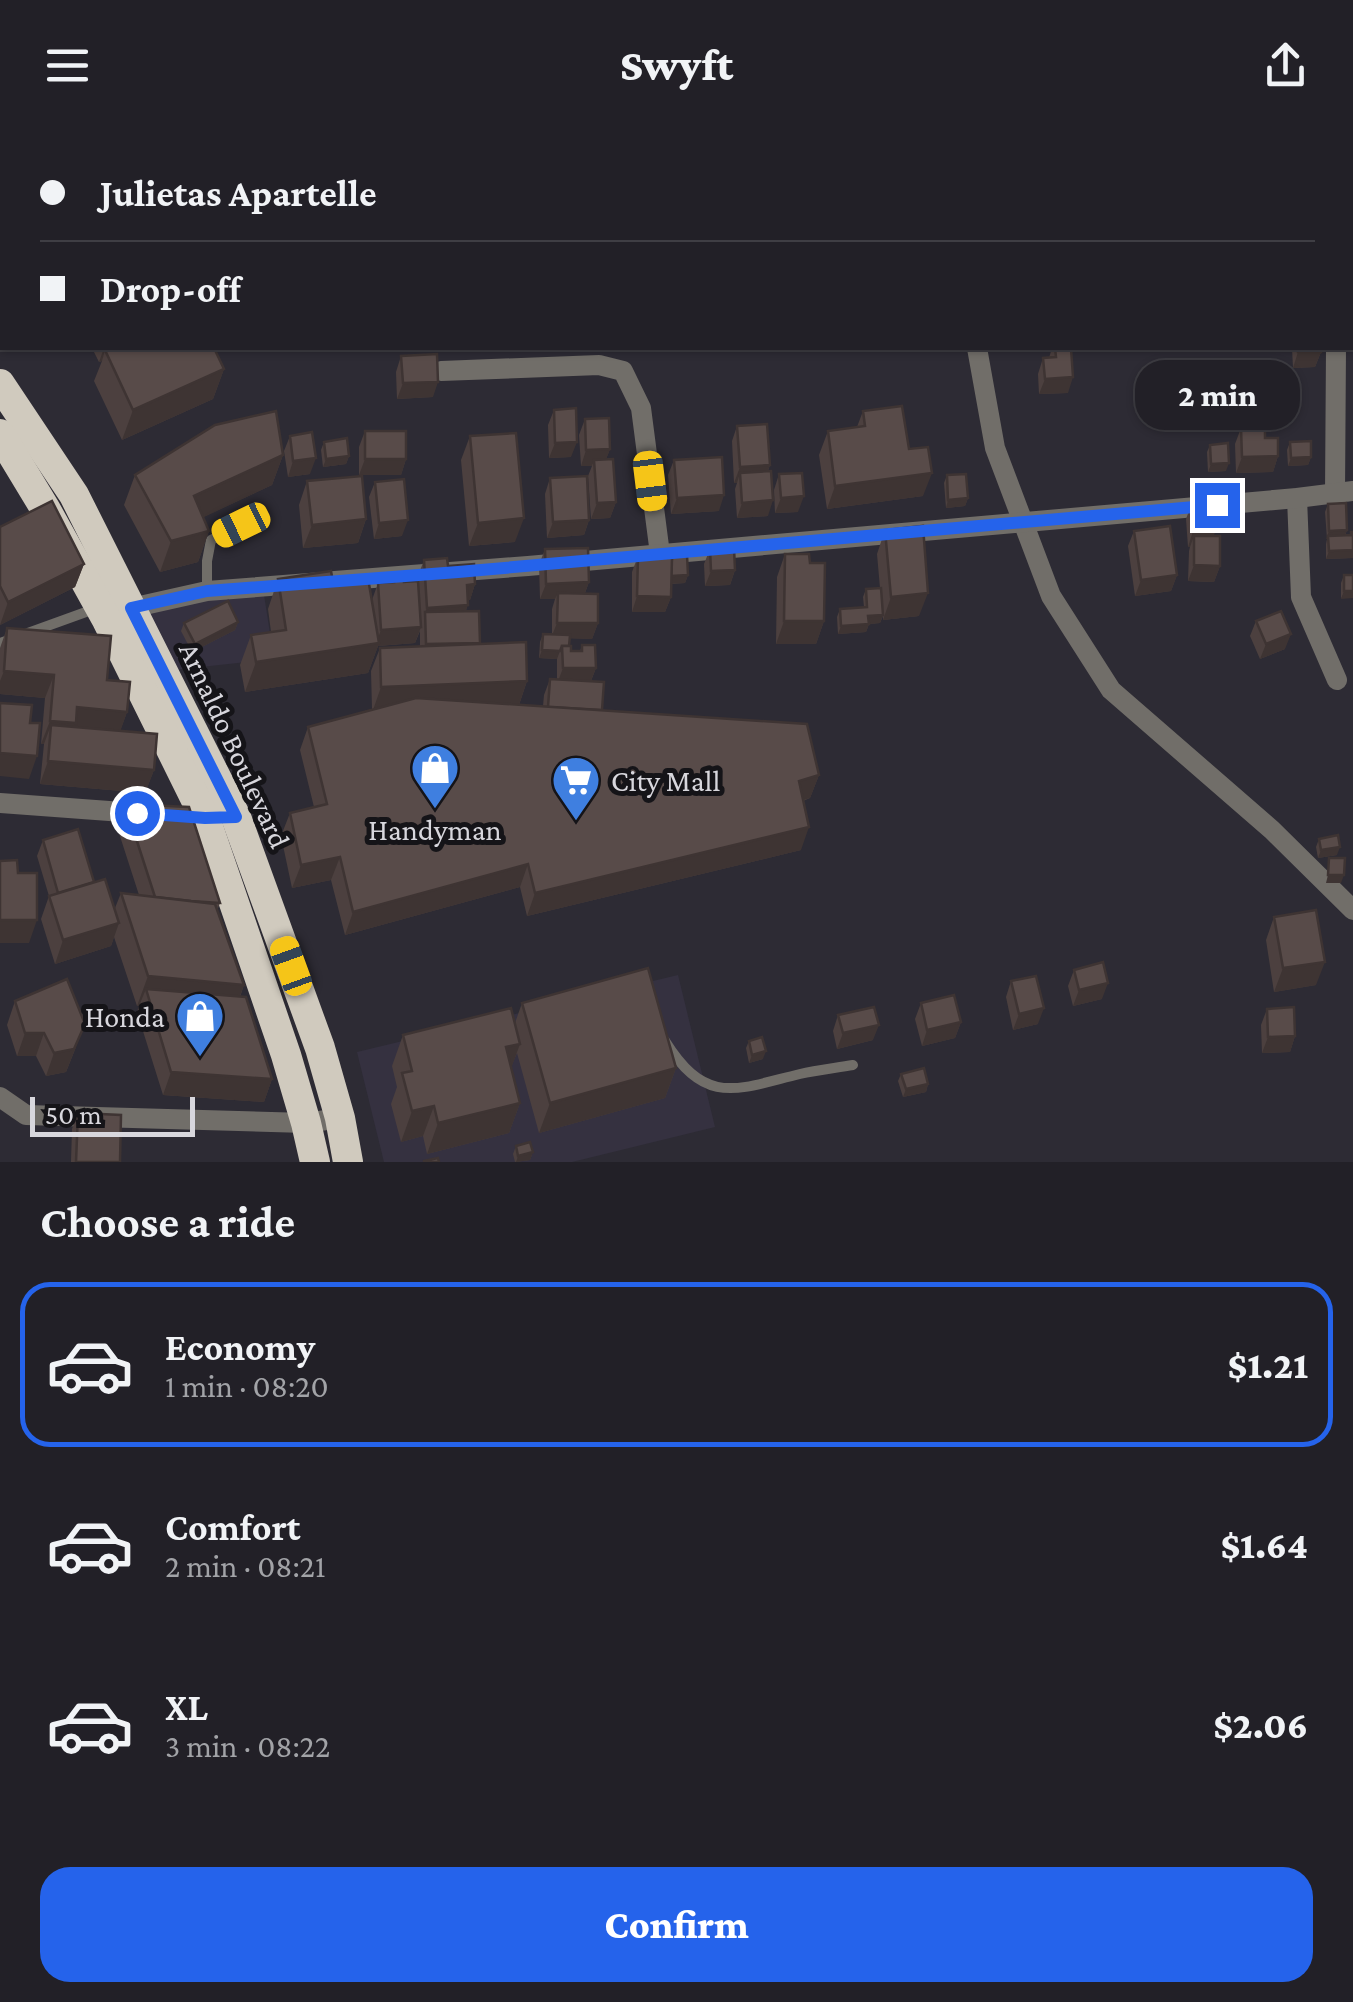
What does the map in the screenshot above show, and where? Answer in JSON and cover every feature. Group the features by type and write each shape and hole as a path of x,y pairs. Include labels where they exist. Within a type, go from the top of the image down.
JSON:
{"highway":[{"name":"Arnaldo Boulevard","path":"0,384 74,495 112,612 187,816 286,1055 314,1162"},
{"name":"Arnaldo Boulevard","path":"0,434 38,514 112,612 236,817 320,1048 348,1162"}],"street":[{"path":"977,350 995,448 1051,596 1110,690 1272,830 1353,910"},
{"path":"112,612 207,591 1344,492 1336,350"},
{"path":"441,371 599,365 623,371 641,408 660,554"},
{"path":"38,514 74,495"},
{"path":"1297,498 1301,597 1337,680"},
{"path":"0,803 236,817"},
{"path":"0,1097 26,1115 306,1124 340,1118"}],"lane":[{"path":"207,591 211,540 241,525"},
{"path":"0,643 112,612"},
{"path":"662,1036 699,1080 725,1090 853,1065"}],"shaded area":[{"path":"264,595 274,659 173,670 145,614 165,605"},
{"path":"678,975 715,1127 572,1162 384,1162 357,1052"}],"building":[{"path":"105,350 215,350 224,369 133,410"},
{"path":"1055,350 1071,350 1073,377 1045,379 1043,358 1056,357"},
{"path":"437,354 438,382 403,383 401,356"},
{"path":"1192,364 1236,364 1238,410 1192,411"},
{"path":"902,406 909,449 928,447 932,473 835,486 828,431 865,426 863,411"},
{"path":"576,408 577,442 555,443 554,410"},
{"path":"276,411 283,455 194,496 209,531 171,541 135,475 215,425"},
{"path":"609,418 610,449 586,450 585,419"},
{"path":"767,424 770,465 740,467 737,426"},
{"path":"1265,427 1265,438 1278,438 1278,456 1242,457 1241,428"},
{"path":"365,431 406,431 406,459 365,459"},
{"path":"312,432 316,458 293,461 290,436"},
{"path":"516,433 524,518 478,523 470,436"},
{"path":"347,438 349,456 326,459 324,442"},
{"path":"1311,441 1311,457 1291,458 1290,442"},
{"path":"1228,443 1229,463 1211,464 1210,445"},
{"path":"722,457 724,495 677,498 674,460"},
{"path":"613,459 616,502 597,503 594,460"},
{"path":"771,471 773,500 742,503 740,473"},
{"path":"802,473 804,496 781,498 779,474"},
{"path":"966,474 968,498 948,500 947,475"},
{"path":"362,476 366,519 312,525 307,481"},
{"path":"587,476 589,520 553,522 550,478"},
{"path":"404,479 408,520 379,523 375,482"},
{"path":"52,501 84,564 8,602 0,586 0,527"},
{"path":"1214,502 1216,530 1193,531 1192,503"},
{"path":"1346,503 1347,530 1329,531 1328,504"},
{"path":"923,526 928,593 891,597 885,530"},
{"path":"1170,526 1177,575 1141,580 1134,531"},
{"path":"1351,532 1353,550 1329,551 1328,536"},
{"path":"1194,536 1220,536 1220,566 1194,565"},
{"path":"588,548 589,582 546,584 545,549"},
{"path":"734,548 735,570 711,571 710,549"},
{"path":"785,554 809,554 810,563 825,563 824,621 784,621"},
{"path":"687,555 688,575 671,576 672,557 667,557"},
{"path":"638,556 672,557 671,597 637,596"},
{"path":"447,558 448,566 474,564 475,584 467,585 468,605 427,608 424,560"},
{"path":"331,571 333,582 368,578 379,643 256,662 251,635 286,630 278,579"},
{"path":"1344,575 1353,575 1353,591 1344,591"},
{"path":"393,576 404,576 404,582 418,581 421,627 381,630 378,583 394,582"},
{"path":"881,588 883,615 868,616 869,624 841,626 840,609 867,607 866,589"},
{"path":"558,593 598,594 598,623 557,623"},
{"path":"228,601 238,622 195,644 184,623"},
{"path":"479,611 480,643 426,644 425,612"},
{"path":"1281,611 1291,634 1266,644 1256,621"},
{"path":"7,628 111,636 107,680 130,682 127,712 77,707 76,723 50,721 54,675 4,671"},
{"path":"543,634 570,635 569,646 562,646 560,651 542,650"},
{"path":"526,642 527,681 381,687 380,648"},
{"path":"582,645 595,645 596,668 563,668 562,646 582,651"},
{"path":"550,679 604,682 602,710 548,707"},
{"path":"416,698 807,724 819,775 799,781 809,827 535,893 528,864 353,912 340,857 301,865 290,813 327,804 308,727"},
{"path":"0,703 32,705 30,723 40,723 37,756 0,753"},
{"path":"51,725 157,734 154,770 48,761"},
{"path":"125,804 189,807 220,903 155,897"},
{"path":"78,829 94,882 58,893 43,840"},
{"path":"1338,835 1340,847 1321,850 1319,839"},
{"path":"1329,858 1345,858 1344,875 1328,875"},
{"path":"17,860 18,873 37,873 37,920 0,920 0,861"},
{"path":"105,879 119,923 63,940 49,896"},
{"path":"121,893 215,904 244,985 148,976"},
{"path":"1316,910 1325,962 1283,968 1274,917"},
{"path":"1103,962 1108,983 1079,990 1074,970"},
{"path":"648,968 676,1068 550,1103 522,1003"},
{"path":"1036,976 1044,1008 1019,1014 1011,981"},
{"path":"67,979 85,1024 74,1049 54,1053 44,1033 25,1033 15,1001"},
{"path":"146,989 246,997 272,1079 171,1072"},
{"path":"954,995 961,1022 927,1030 921,1003"},
{"path":"874,1007 879,1025 843,1033 838,1015"},
{"path":"1294,1007 1295,1036 1268,1037 1267,1009"},
{"path":"511,1008 520,1044 506,1047 520,1103 438,1123 434,1106 412,1111 402,1073 412,1071 403,1035"},
{"path":"762,1037 766,1051 752,1055 749,1041"},
{"path":"924,1068 928,1084 906,1089 901,1074"},
{"path":"78,1113 121,1115 120,1162 76,1162"},
{"path":"530,1142 533,1152 518,1156 516,1146"}],"place":[{"name":"Handyman","path":"435,810"},
{"name":"City Mall","path":"576,822"},
{"name":"Honda","path":"200,1058"}],"route":[{"path":"137,813 236,817 131,608 207,591 1217,505"}]}
